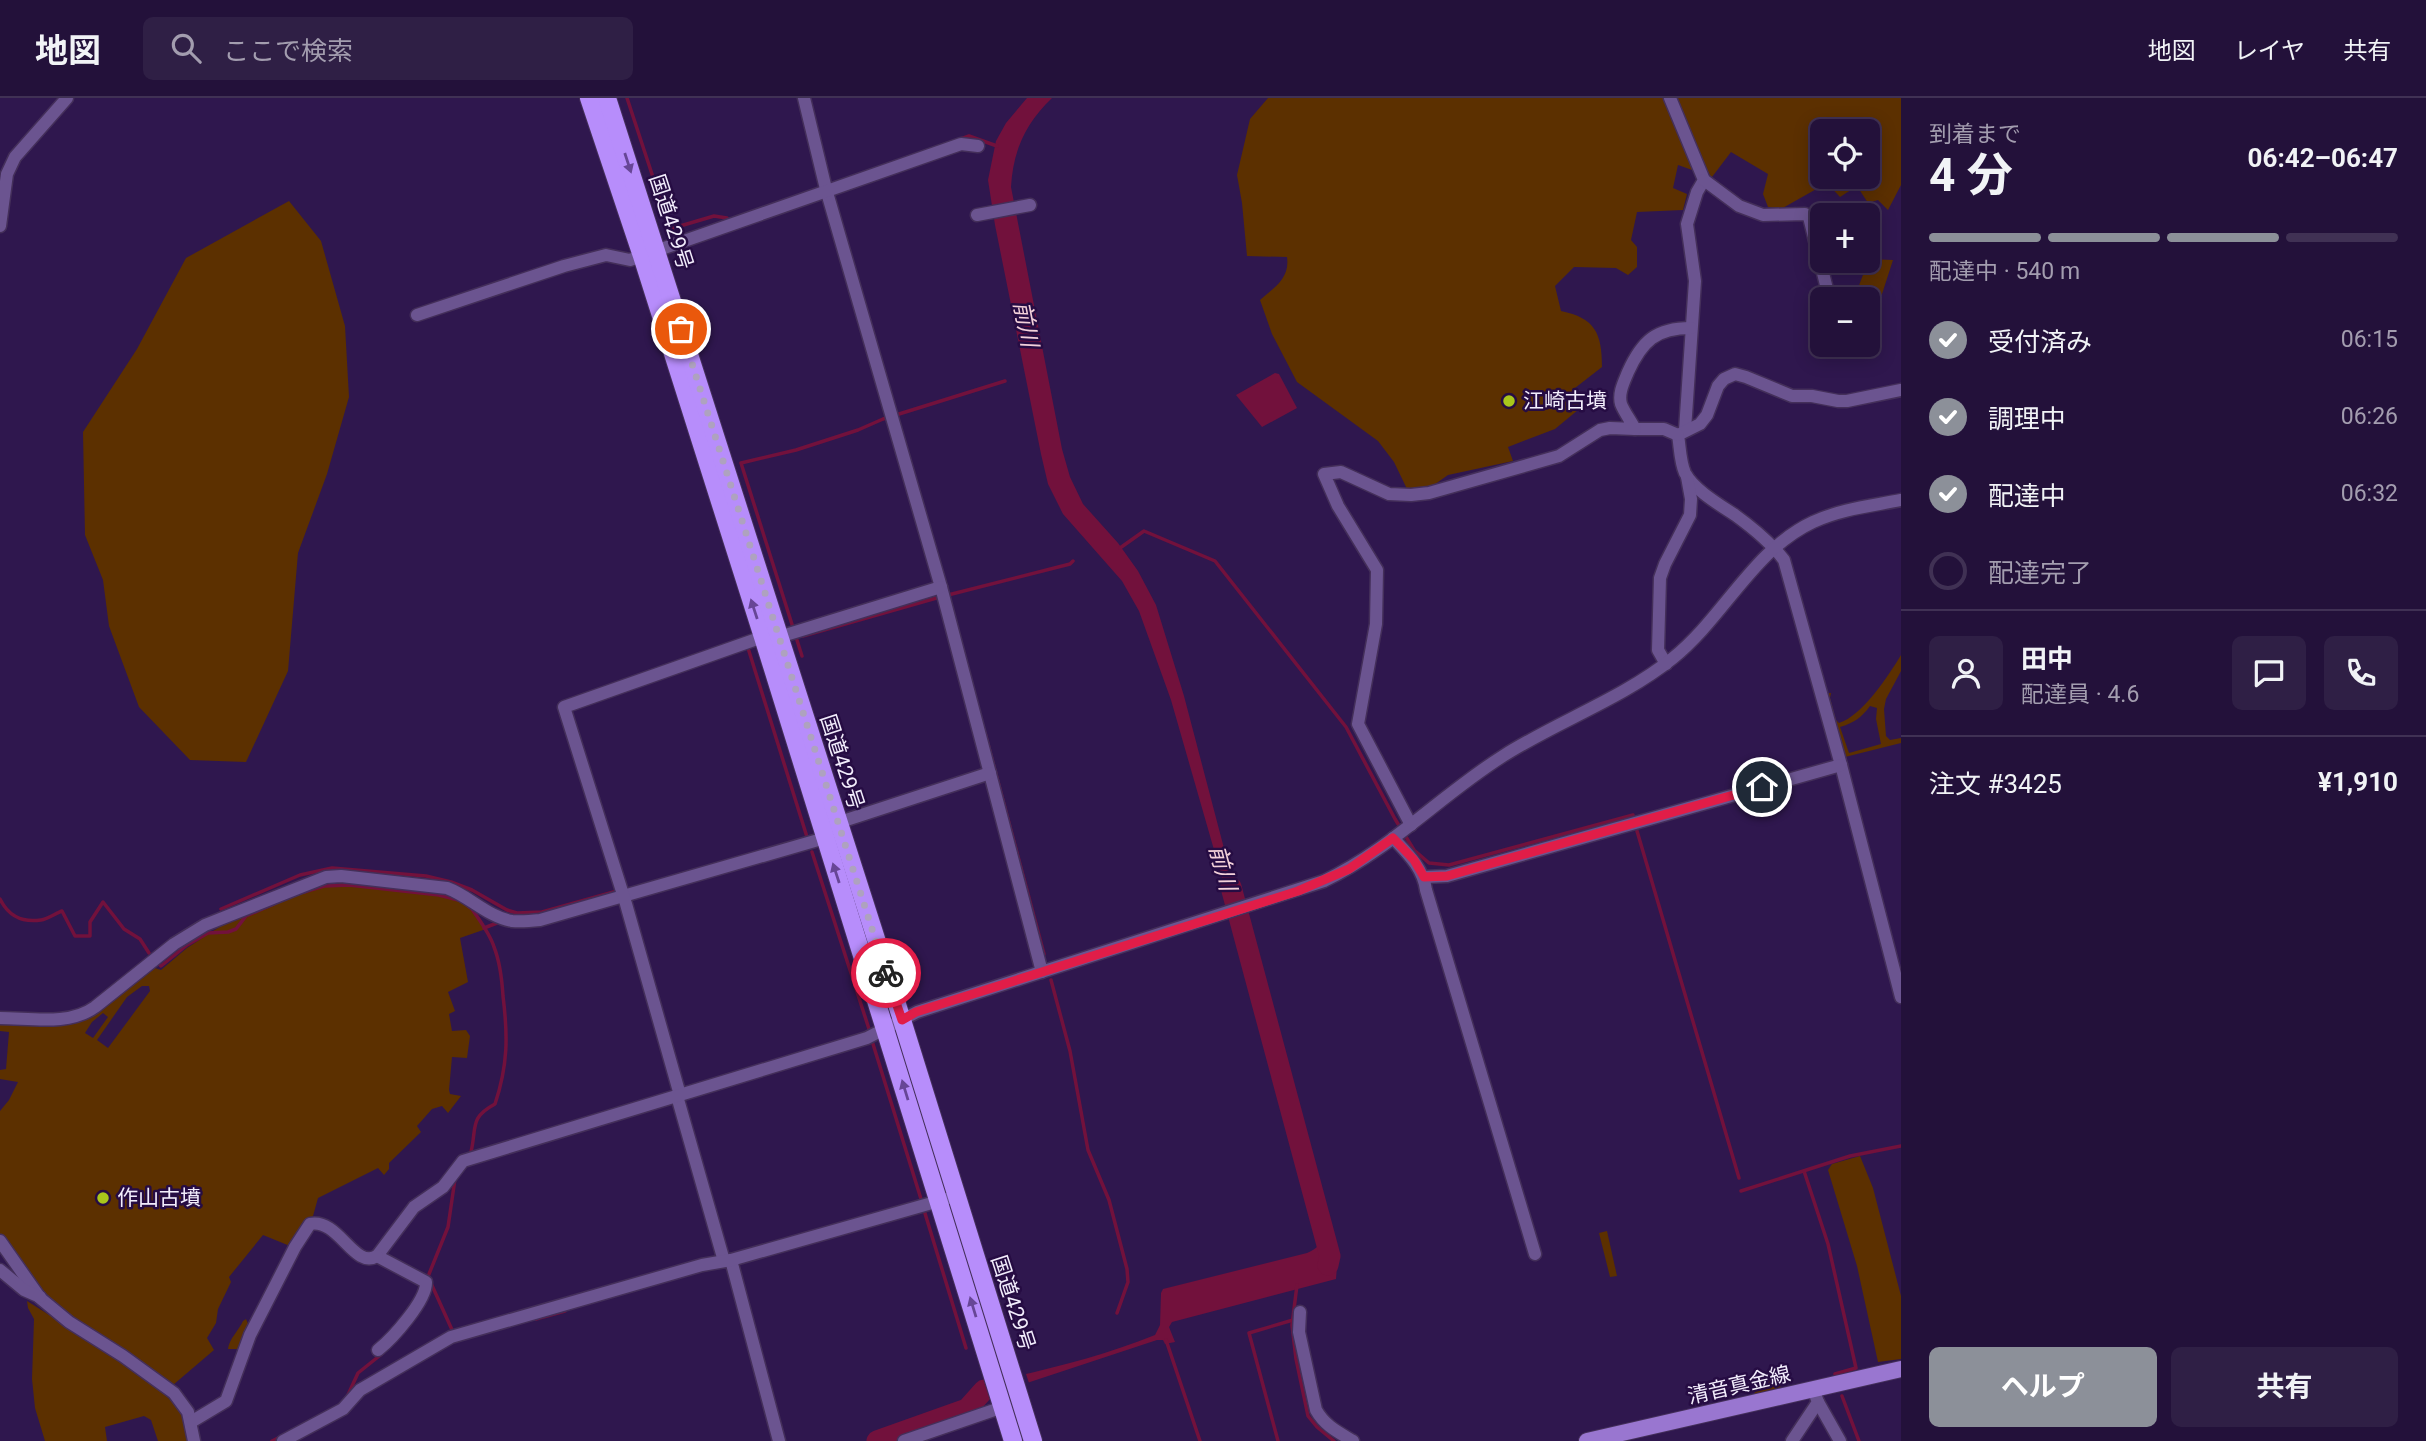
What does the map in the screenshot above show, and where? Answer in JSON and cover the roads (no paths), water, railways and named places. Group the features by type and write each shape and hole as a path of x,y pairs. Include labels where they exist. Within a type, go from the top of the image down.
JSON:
{"highway":[{"name":"国道429号","path":"589,98 649,253 783,635 831,831 1001,1370 1013,1441"},
{"name":"国道429号","path":"607,98 649,253"},
{"name":"国道429号","path":"1008,1403 1033,1441"}],"main road":[{"name":"清音真金線","path":"1587,1441 1816,1395 1901,1369"}],"street":[{"path":"0,226 7,174 15,157 67,98"},
{"path":"804,98 826,189 942,593 1042,972"},
{"path":"1670,98 1704,180 1739,206 1763,215 1805,214 1809,217 1826,287"},
{"path":"417,315 575,263 606,255 630,260 826,189 961,144 978,146"},
{"path":"1666,664 1658,650 1660,579 1690,515 1691,499 1683,468 1681,432 1695,281 1688,224 1697,192 1704,180"},
{"path":"979,214 1029,205"},
{"path":"1635,429 1621,403 1623,382 1634,358 1642,345 1664,331 1691,328"},
{"path":"1535,1254 1424,877 1414,860 1358,724 1376,624 1377,570 1338,506 1324,474 1341,472 1389,494 1429,493 1559,456 1600,430 1664,429 1681,432 1694,428 1707,415 1718,386 1724,379 1735,374 1792,396 1812,396 1838,401 1901,390"},
{"path":"1687,477 1719,506 1735,515 1774,547 1784,560 1901,997"},
{"path":"191,1422 226,1401 250,1335 295,1247 310,1224 318,1223 335,1232 362,1258 369,1260 377,1256 414,1207 443,1187 463,1161 867,1038 916,1012 1298,891 1336,875 1367,857 1503,756 1666,664 1701,632 1774,547 1797,531 1827,516 1901,500"},
{"path":"779,1441 623,897 564,707 783,635 942,593"},
{"path":"1424,877 1447,876 1841,765"},
{"path":"0,1018 65,1018 82,1015 174,944 205,925 326,877 341,876 447,888 459,892 501,918 512,921 540,920 623,897 831,831 990,773"},
{"path":"283,1441 343,1409 360,1390 455,1336 948,1198"},
{"path":"0,1241 40,1298"},
{"path":"377,1256 426,1282 426,1290 406,1319 378,1350"},
{"path":"0,1270 69,1322 174,1393 188,1412 194,1441"},
{"path":"1300,1312 1299,1332 1317,1410 1331,1429 1353,1441"},
{"path":"1792,1441 1816,1395"},
{"path":"1816,1395 1840,1441"},
{"path":"904,1441 1008,1403"}],"water":[{"path":"1027,98 1052,98 1035,117 1022,138 1011,187 1062,449 1070,477 1083,504 1118,543 1138,571 1156,605 1184,696 1241,913 1233,916 1171,700 1139,611 1122,581 1063,514 1048,484 988,180 996,141 1006,123"},
{"path":"1275,373 1279,374 1297,408 1262,427 1236,395"},
{"path":"1329,1238 1337,1266 1336,1279 1172,1322 1169,1327 1175,1342 1165,1344 1163,1340 1157,1340 1030,1382 964,1412 962,1408 977,1385 1089,1358 1155,1335 1160,1325 1163,1289 1307,1253"}],"waterway":[{"path":"627,98 670,229 714,216 727,218 729,221"},
{"path":"961,139 969,136 997,146"},
{"path":"802,656 741,463 796,450 883,419 1005,381"},
{"path":"1120,548 1144,531 1215,561 1346,727 1395,819 1414,850 1429,863 1449,865 1633,817"},
{"path":"948,595 1070,564 1073,561"},
{"path":"803,636 940,597"},
{"path":"748,648 807,837"},
{"path":"985,733 1044,954"},
{"path":"1637,831 1739,1178"},
{"path":"812,852 869,1029"},
{"path":"221,909 300,875 332,868 426,876 451,882 517,913 542,912 617,891"},
{"path":"304,892 324,886 349,885 439,895 462,901"},
{"name":"前川","path":"1231,887 1330,1256 1328,1265"},
{"path":"0,899 11,913 21,919 34,921 62,911 75,936 90,936 90,922 103,902 124,929 140,939 149,953"},
{"path":"160,965 208,933 236,929 246,916 274,904"},
{"path":"468,906 487,932 496,953 501,977 506,1037 505,1063 495,1104 478,1119 471,1152"},
{"path":"484,928 497,923"},
{"path":"1051,980 1070,1051 1088,1150 1109,1200 1127,1269 1128,1282 1117,1313"},
{"path":"873,1044 921,1199"},
{"path":"1741,1191 1850,1156 1901,1146"},
{"path":"1804,1171 1828,1244 1856,1368 1835,1374"},
{"path":"427,1279 448,1227 455,1179"},
{"path":"924,1210 966,1348"},
{"path":"430,1281 453,1332"},
{"path":"1297,1285 1292,1325 1308,1416 1334,1441"},
{"path":"536,1319 565,1311"},
{"path":"1278,1441 1249,1333 1293,1320"},
{"path":"1166,1340 1200,1441"},
{"path":"347,1397 358,1373 383,1353"},
{"name":"前川","path":"877,1441 967,1409 984,1390"},
{"path":"1842,1396 1859,1441"},
{"path":"272,1441 282,1436"}],"place":[{"name":"江崎古墳","path":"1509,401"},
{"name":"作山古墳","path":"103,1198"}]}
